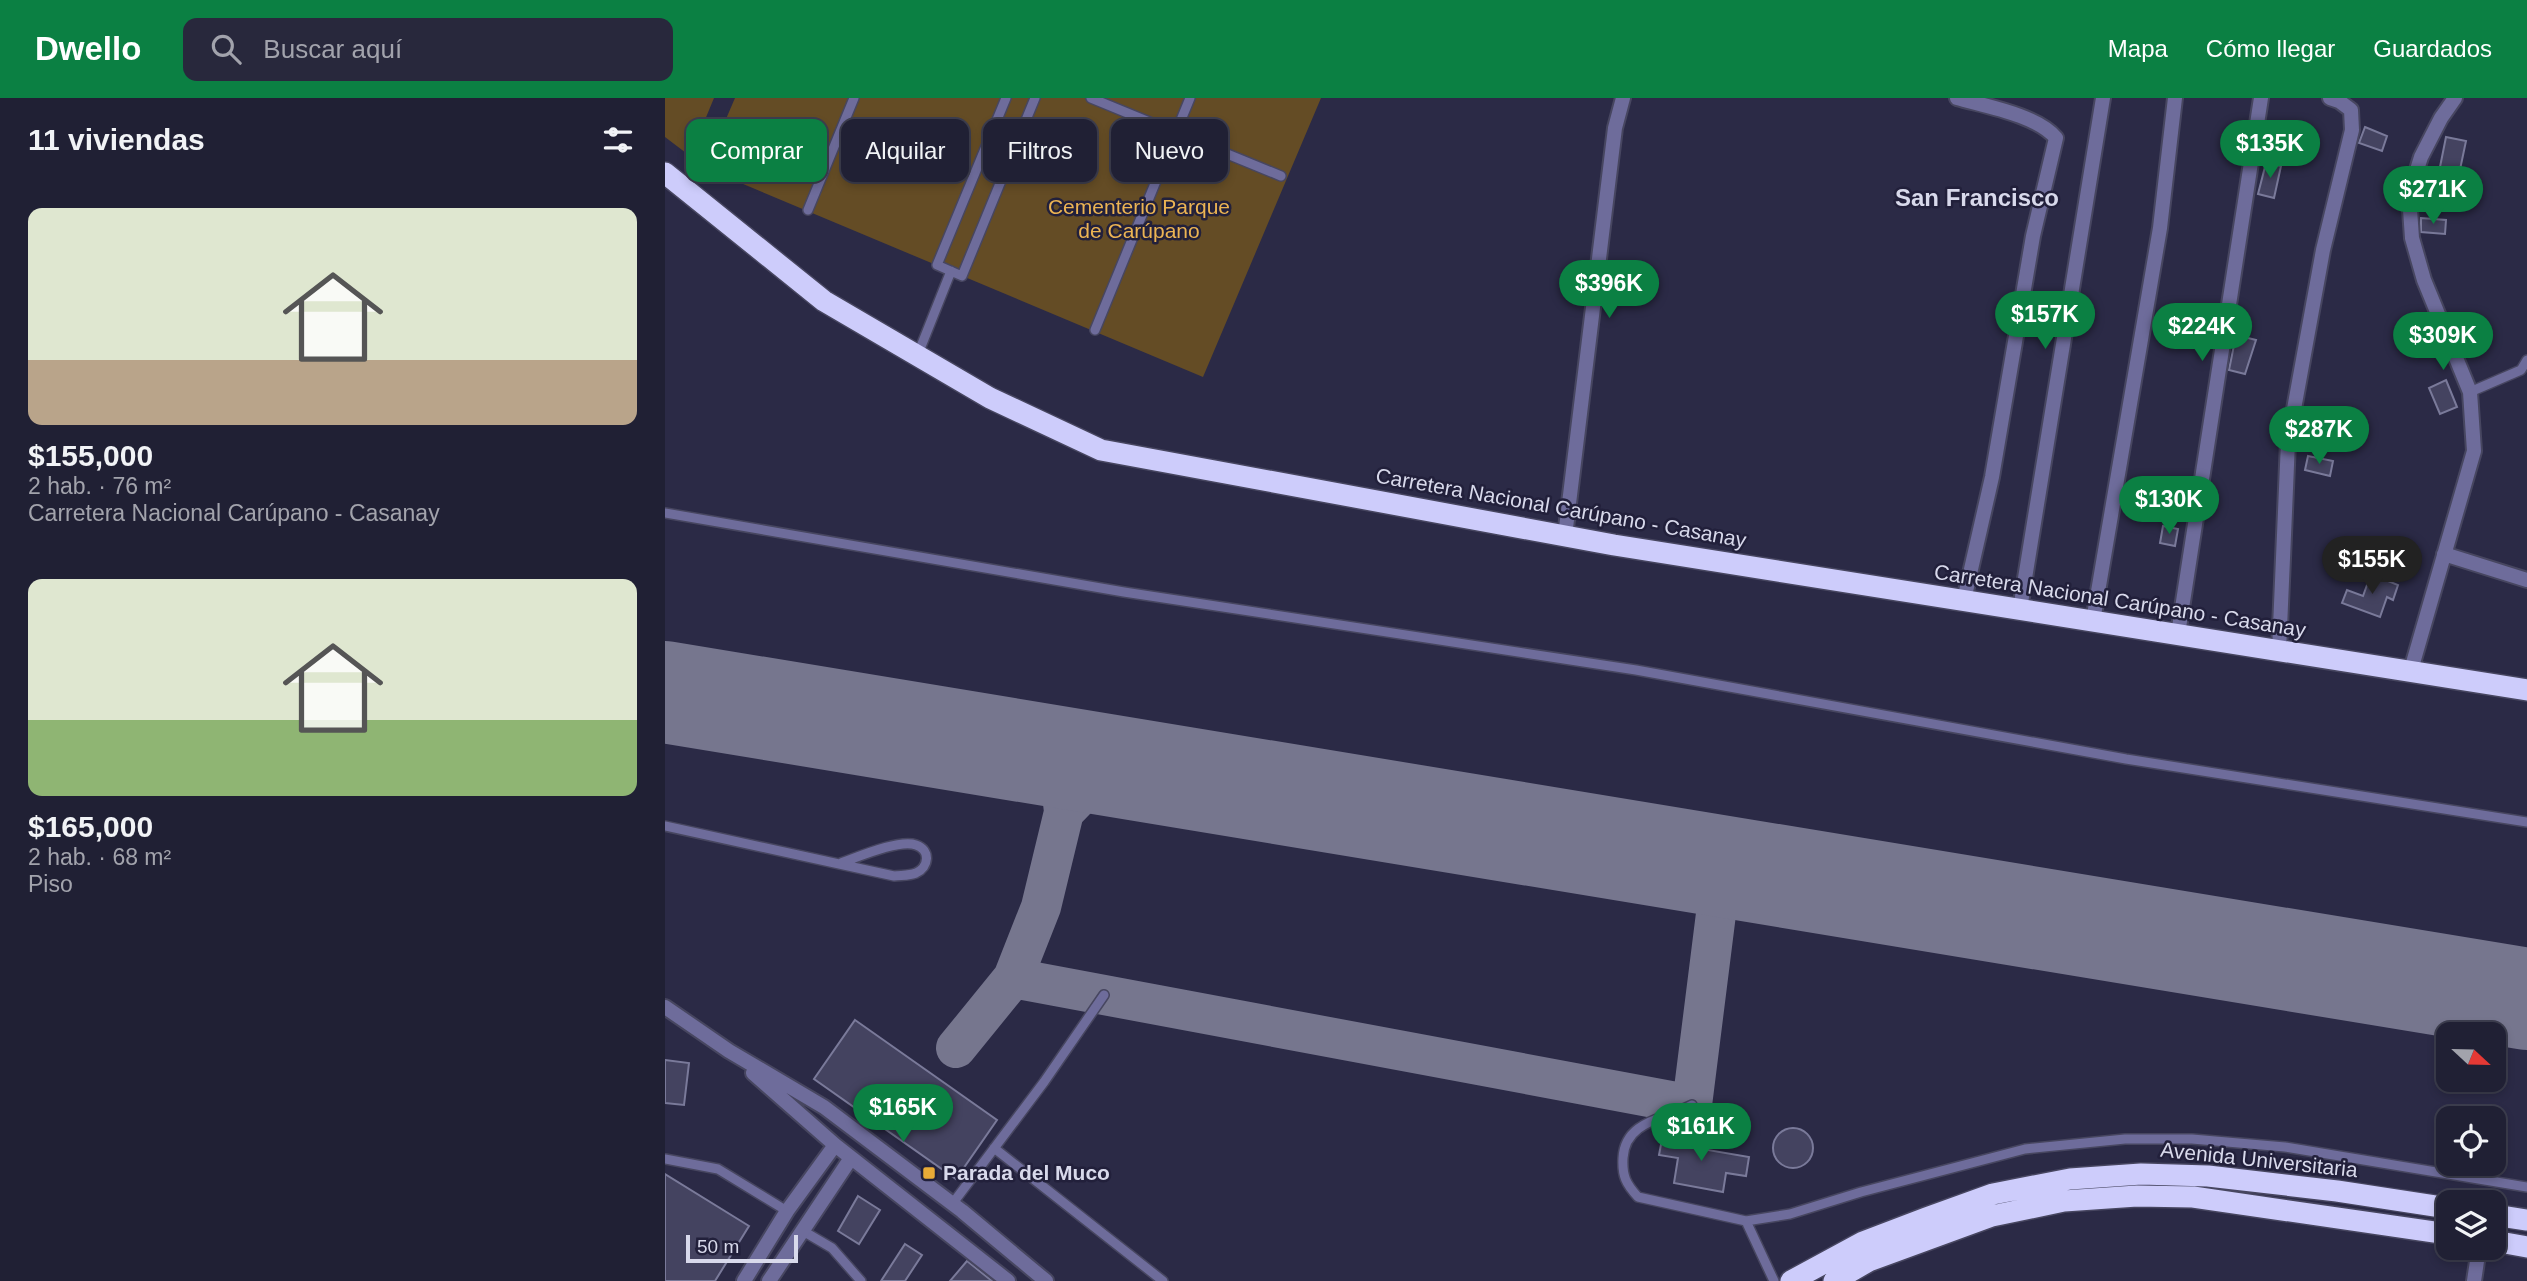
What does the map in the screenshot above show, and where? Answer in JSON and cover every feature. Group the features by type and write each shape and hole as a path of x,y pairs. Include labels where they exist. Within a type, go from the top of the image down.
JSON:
{"highway":[{"name":"Carretera Nacional Carúpano - Casanay","path":"665,173 824,301 990,398 1101,450 1565,536 2527,690"},
{"name":"Avenida Universitaria","path":"1791,1281 1863,1242 1926,1218 1993,1194 2070,1179 2141,1174 2208,1176 2436,1206"},
{"name":"Avenida Universitaria","path":"1834,1281 1869,1261 1992,1216 2064,1201 2137,1196 2193,1196 2436,1232"},
{"path":"2506,1217 2527,1220"},
{"path":"2506,1243 2527,1247"}],"street":[{"path":"1565,536 1615,128 1623,98"},
{"path":"1957,98 2038,124 2056,138 2033,236 1992,477 1964,600"},
{"path":"2020,609 2103,98"},
{"path":"2094,621 2160,228 2175,98"},
{"path":"2178,634 2261,98"},
{"path":"2279,651 2288,442 2323,250 2352,130 2351,110 2330,98"},
{"path":"2411,670 2474,451 2470,392 2424,280 2412,238 2409,195 2421,157 2441,118 2455,98"},
{"path":"2444,554 2527,580"},
{"path":"665,1007 729,1051 824,1107 953,1203 1046,1281"},
{"path":"729,1051 835,1145 1008,1281"},
{"path":"744,1281 787,1211 835,1145"},
{"path":"769,1281 851,1158"},
{"path":"936,1224 953,1203"},
{"path":"2474,1281 2477,1260"}],"lane":[{"path":"808,209 854,98"},
{"path":"1006,98 937,265 962,276 1035,98"},
{"path":"1091,98 1142,119"},
{"path":"1182,119 1190,98"},
{"path":"1228,154 1281,176"},
{"path":"1095,330 1156,182"},
{"path":"917,355 951,271"},
{"path":"2470,392 2521,370 2527,360"},
{"path":"665,513 1124,592 1636,670 2126,760 2527,822"},
{"path":"665,826 894,876 917,873 927,860 926,853 917,845 907,844 841,863"},
{"path":"953,1203 1076,1038 1104,995"},
{"path":"1692,1105 1639,1126 1629,1137 1623,1152 1622,1173 1627,1185 1638,1197 1746,1221 1790,1214 1861,1192 2025,1149 2125,1139 2192,1139 2285,1146 2527,1187"},
{"path":"994,1148 1163,1281"},
{"path":"665,1159 718,1169 787,1211"},
{"path":"1746,1221 1774,1281"},
{"path":"803,1231 832,1248 861,1281"}],"green space":[{"path":"665,98 714,98 705,119 686,119 686,153 665,137"},
{"name":"Cementerio Parque de Carúpano","path":"735,98 1321,98 1203,377 738,182 827,182 827,119 726,119"}],"building":[{"path":"2365,127 2387,136 2382,151 2359,143"},
{"path":"2446,137 2466,141 2458,179 2466,182 2461,195 2427,183 2432,170 2439,172"},
{"path":"2266,163 2281,166 2274,198 2258,194"},
{"path":"2421,218 2446,220 2445,234 2421,232"},
{"path":"2236,335 2256,340 2245,374 2229,370"},
{"path":"2446,380 2457,407 2440,414 2429,388"},
{"path":"2308,456 2333,461 2330,476 2305,470"},
{"path":"2170,480 2188,485 2183,502 2165,498"},
{"path":"2163,526 2178,529 2175,546 2160,543"},
{"path":"2371,574 2398,585 2393,600 2387,597 2380,617 2342,603 2347,590 2363,596"},
{"path":"855,1020 997,1120 956,1179 814,1079"},
{"path":"665,1060 689,1063 684,1105 665,1103"},
{"path":"1793,1128 1801,1129 1807,1134 1812,1140 1812,1156 1807,1162 1801,1167 1793,1168 1785,1167 1779,1162 1774,1156 1773,1148 1774,1140 1779,1134 1785,1129"},
{"path":"1663,1134 1704,1140 1702,1149 1749,1157 1746,1176 1726,1173 1723,1192 1674,1183 1678,1158 1659,1155"},
{"path":"665,1174 749,1226 715,1281 665,1281"},
{"path":"858,1196 880,1210 859,1244 838,1231"},
{"path":"905,1244 922,1255 905,1281 881,1281"},
{"path":"967,1261 992,1281 950,1281"}],"taxiway":[{"path":"1033,753 1055,779 1061,793 1064,812 1097,778 1120,767"},
{"path":"956,1048 1013,978 1041,907 1064,812"},
{"path":"1013,978 1692,1105 1722,866"}],"runway":[{"path":"665,692 2527,999"}],"place":[{"name":"Parada del Muco","path":"929,1173"}],"district":[{"name":"San Francisco","path":"1977,198"}]}
